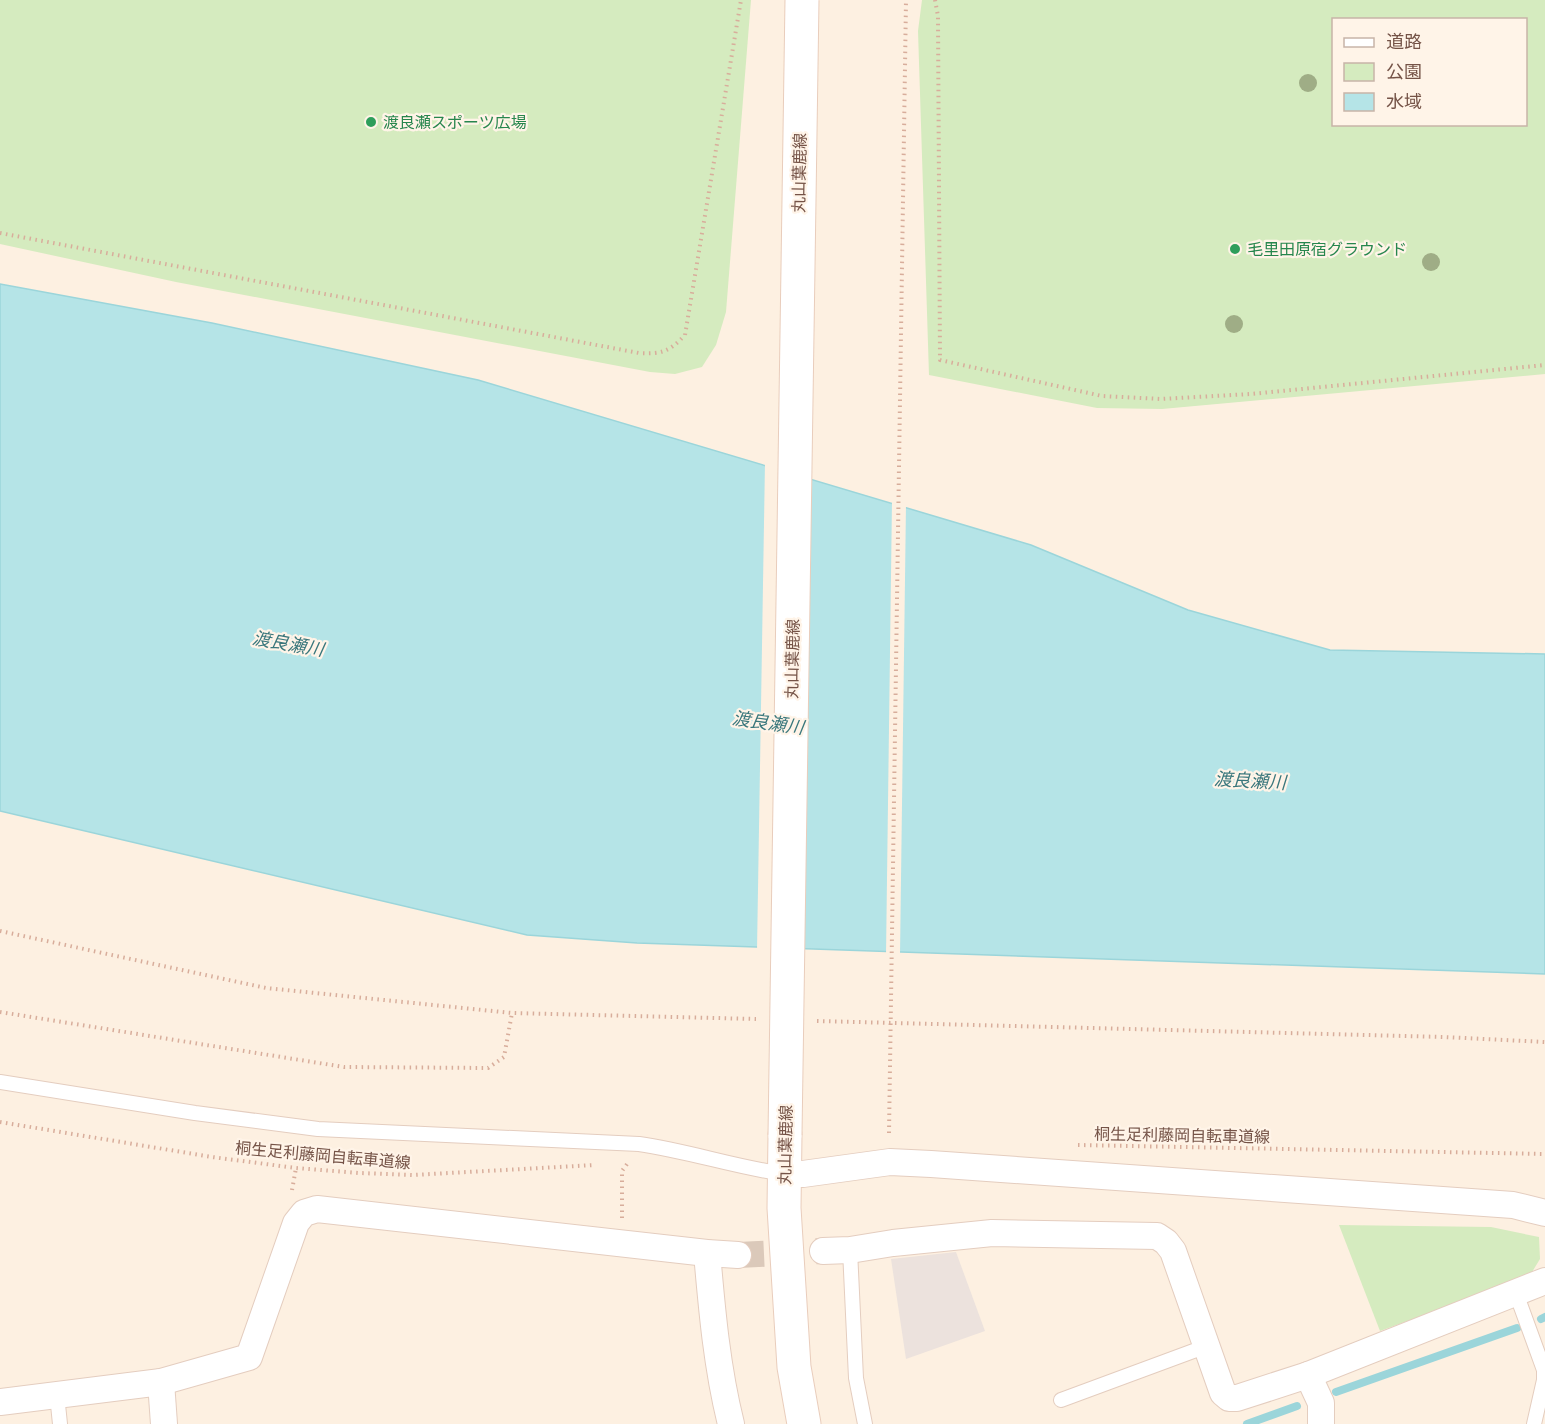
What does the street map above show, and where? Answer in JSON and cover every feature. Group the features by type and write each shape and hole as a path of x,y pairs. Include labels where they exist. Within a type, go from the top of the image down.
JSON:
{"main road":[{"name":"丸山葉鹿線","path":"802,0 784,1174 794,1367 804,1424"}],"street":[{"path":"784,1174 803,1174 890,1162 921,1163 1513,1205 1545,1213"},
{"path":"0,1402 161,1382 249,1357 296,1222 303,1213 317,1209 738,1255"},
{"path":"823,1251 850,1250 893,1243 992,1233 1157,1236 1173,1251 1223,1393 1229,1398 1237,1398 1308,1375 1545,1281"},
{"path":"707,1253 712,1324 721,1386 730,1424"},
{"path":"1308,1375 1321,1403 1321,1424"},
{"path":"161,1382 164,1424"}],"lane":[{"path":"0,1082 195,1113 318,1129 639,1144 681,1150 753,1169 784,1174"},
{"path":"850,1250 856,1378 865,1424"},
{"path":"1516,1293 1544,1370 1544,1380 1534,1424"},
{"path":"1061,1400 1207,1346"},
{"path":"57,1395 60,1424"}],"path":[{"path":"0,233 627,351 657,354 672,348 685,335 741,0"},
{"path":"889,1133 906,0"},
{"path":"936,0 938,16 940,360 1102,396 1161,399 1251,394 1545,365"},
{"path":"0,1012 344,1067 488,1068 504,1057 512,1013"},
{"name":"桐生足利藤岡自転車道線","path":"0,1122 212,1157 296,1168 413,1175 603,1165"},
{"name":"桐生足利藤岡自転車道線","path":"1067,1144 1545,1154"},
{"path":"1246,1148 1247,1156"},
{"path":"615,1164 637,1162"},
{"path":"622,1222 622,1171 627,1164"},
{"path":"293,1179 296,1168"}],"shaded area":[{"path":"956,1252 985,1331 906,1359 891,1259"}],"green space":[{"name":"渡良瀬スポーツ広場","path":"0,0 751,0 726,312 716,345 702,367 675,374 650,372 176,282 0,244"},
{"name":"毛里田原宿グラウンド","path":"922,0 1545,0 1545,374 1162,409 1097,408 929,375 918,31"},
{"path":"1339,1225 1491,1227 1539,1237 1540,1259 1529,1277 1380,1331"}],"water":[{"name":"渡良瀬川","path":"0,284 212,323 478,380 1031,545 1188,610 1330,650 1545,654 1545,974 637,943 527,935 0,811"}],"pier":[{"path":"765,462 808,475 801,952 757,950"},
{"path":"892,500 906,504 900,955 886,955"}],"waterway":[{"path":"1541,1319 1545,1317"},
{"path":"1336,1392 1517,1328"},
{"path":"1247,1424 1297,1406"}],"tunnel":[{"path":"738,1255 823,1251"}],"place":[{"name":"渡良瀬スポーツ広場","path":"371,122"},
{"name":"毛里田原宿グラウンド","path":"1235,249"}]}
